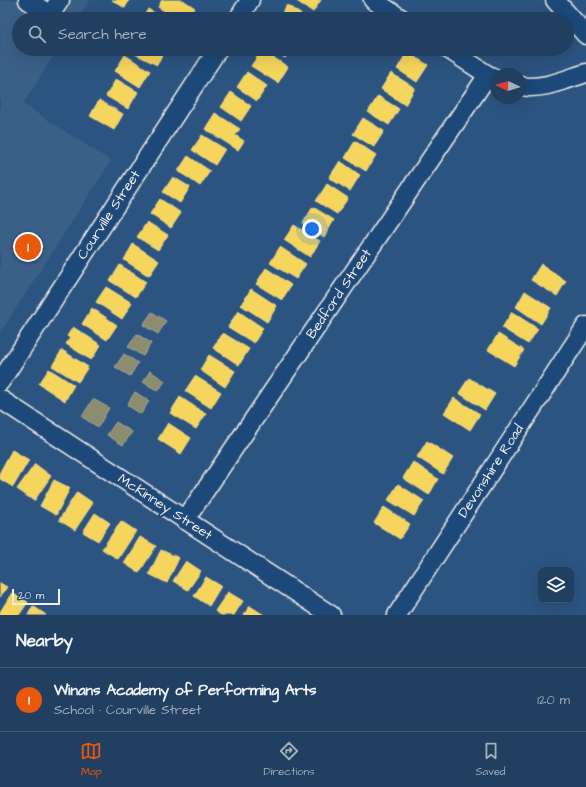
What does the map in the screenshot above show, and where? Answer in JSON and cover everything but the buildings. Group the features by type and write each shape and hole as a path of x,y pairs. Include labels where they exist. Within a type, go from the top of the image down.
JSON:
{"street":[{"path":"28,0 46,12"},
{"path":"52,12 60,0"},
{"path":"242,12 250,0"},
{"path":"373,0 391,12"},
{"path":"555,0 566,12"},
{"path":"574,21 586,35"},
{"name":"Courville Street","path":"0,382 213,56"},
{"path":"459,56 490,76"},
{"path":"526,87 550,85 586,73"},
{"name":"Bedford Street","path":"185,520 490,80"},
{"name":"Devonshire Road","path":"397,615 586,326"},
{"name":"McKinney Street","path":"0,399 331,615"}],"shaded area":[{"path":"0,0 90,0 82,12 12,12 12,56 54,56 23,104 111,161 0,333"}],"place":[{"name":"Winans Academy of Performing Arts","path":"28,247"}]}
